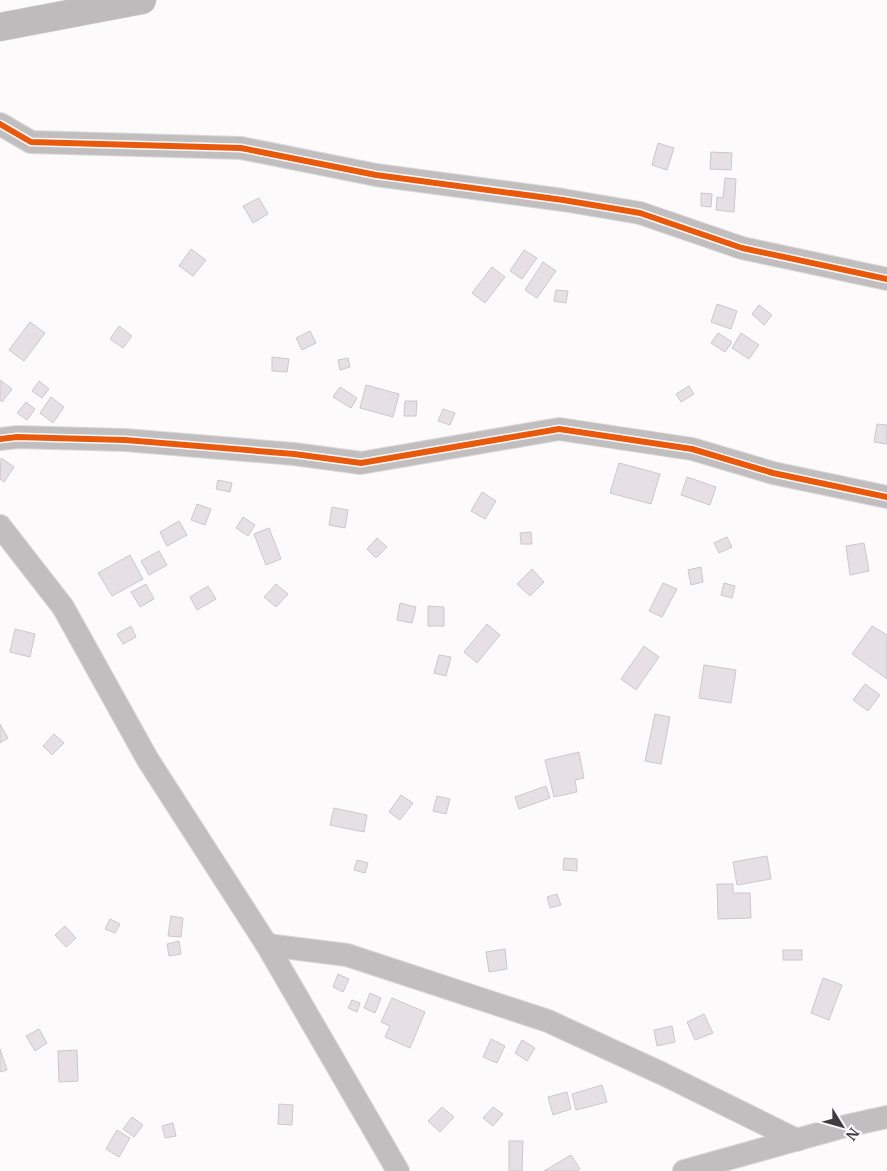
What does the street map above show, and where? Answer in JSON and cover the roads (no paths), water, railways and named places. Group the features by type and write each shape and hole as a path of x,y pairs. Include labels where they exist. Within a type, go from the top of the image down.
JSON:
{"highway":[{"path":"0,27 142,0"}],"street":[{"path":"0,124 31,142 241,148 376,175 563,200 640,213 742,248 887,279"},
{"path":"0,438 125,440 294,454 361,463 559,429 692,449 773,473 887,497"},
{"path":"0,526 63,607 148,760 268,945 398,1171"},
{"path":"268,945 347,955 548,1021 663,1074 797,1140"},
{"path":"684,1171 887,1117"}]}
